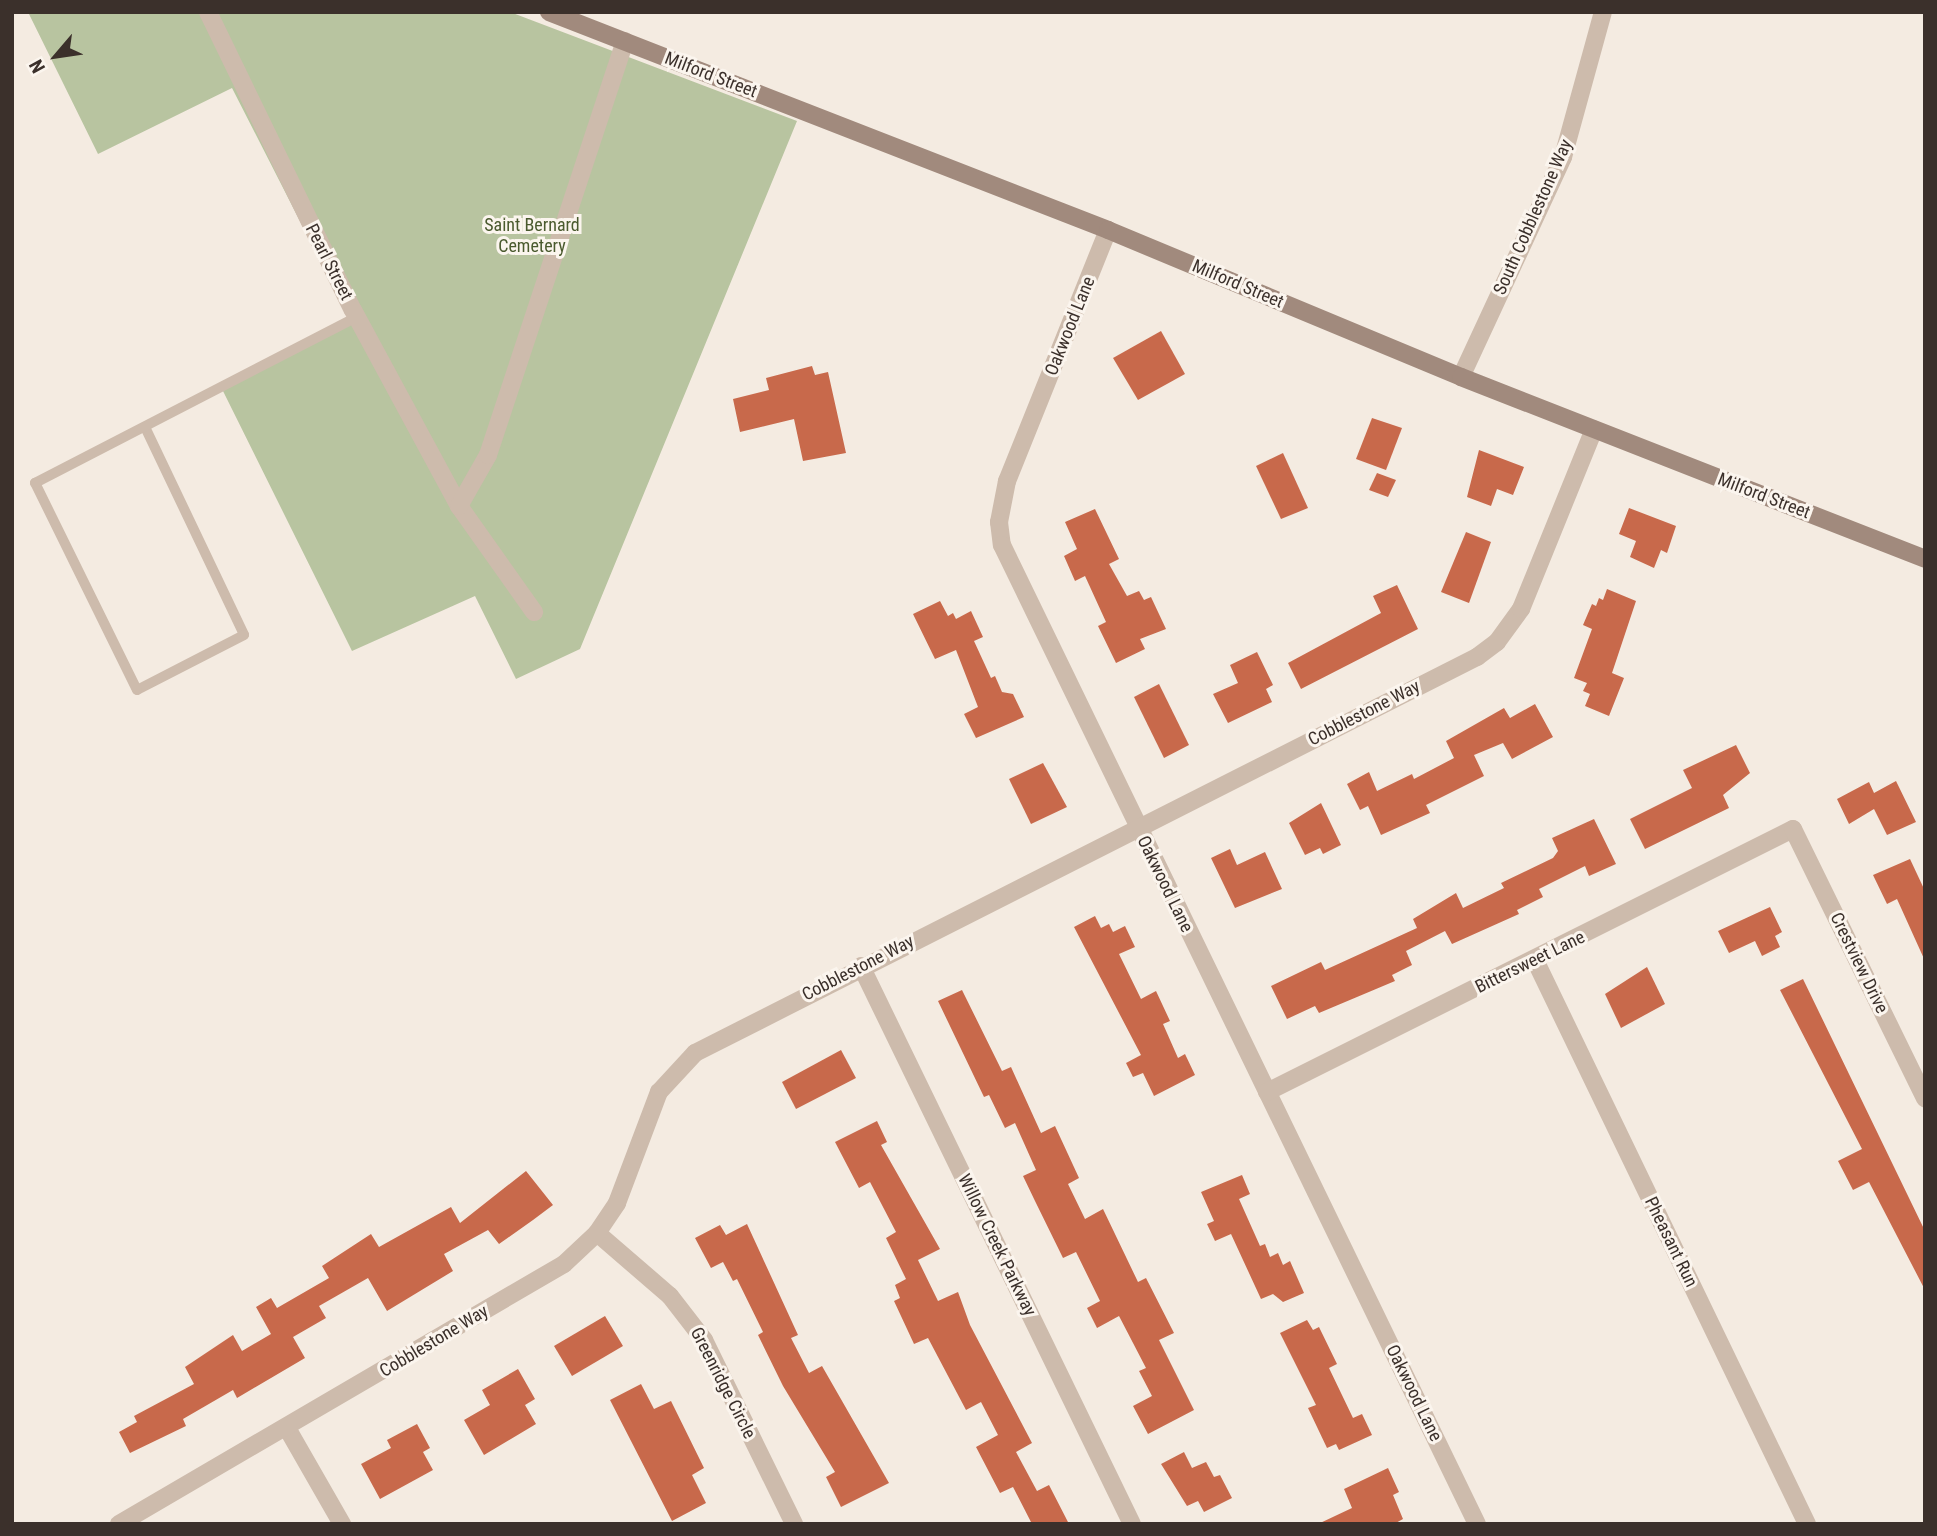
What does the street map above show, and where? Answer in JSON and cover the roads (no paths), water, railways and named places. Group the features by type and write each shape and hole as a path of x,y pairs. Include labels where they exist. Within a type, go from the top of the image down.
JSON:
{"main road":[{"name":"Milford Street","path":"550,12 1108,230 1461,377 1925,559"}],"street":[{"name":"Pearl Street","path":"208,12 357,317 459,506 534,612"},
{"name":"South Cobblestone Way","path":"1461,377 1563,157 1603,12"},
{"path":"459,506 488,455 625,41"},
{"name":"Oakwood Lane","path":"1108,230 1007,481 999,522 1002,545 1477,1524"},
{"name":"Cobblestone Way","path":"119,1524 555,1269 597,1233 617,1203 633,1170 646,1119 675,1071 718,1039 1478,657 1497,642 1521,609 1594,429"},
{"name":"Bittersweet Lane","path":"1267,1092 1793,829"},
{"name":"Crestview Drive","path":"1793,829 1925,1098"},
{"name":"Pheasant Run","path":"1535,960 1807,1524"},
{"name":"Willow Creek Parkway","path":"862,967 1132,1524"},
{"name":"Greenridge Circle","path":"597,1233 670,1296 704,1340 793,1524"},
{"path":"287,1428 342,1524"}],"lane":[{"path":"145,427 244,635 137,690 35,483 357,317"}],"park label":[{"name":"Saint Bernard Cemetery","path":"532,236"}]}
